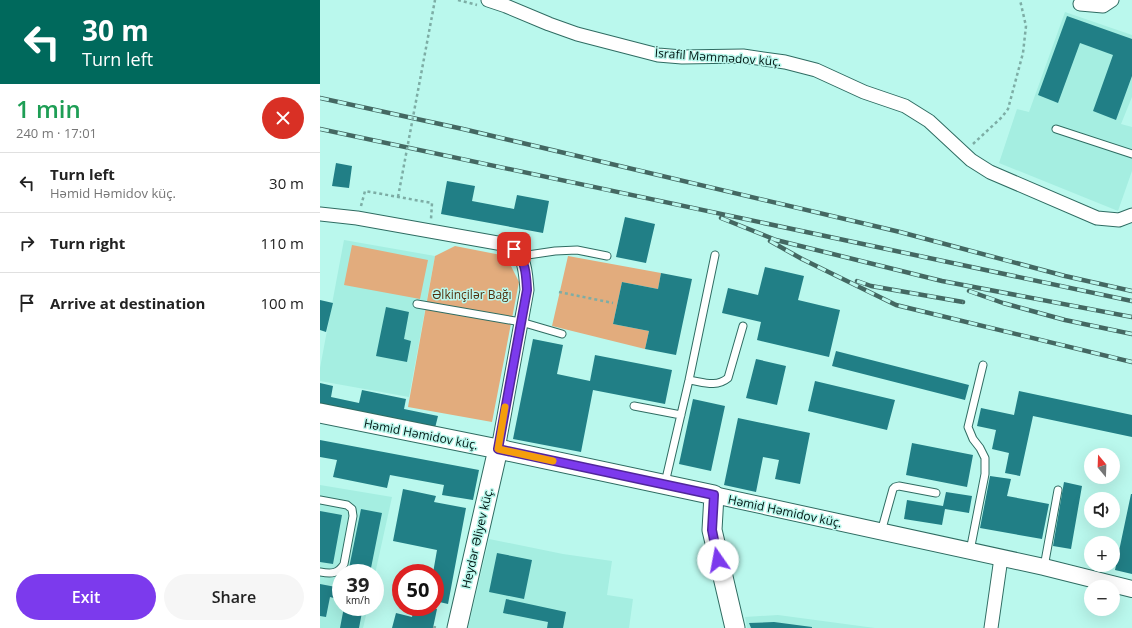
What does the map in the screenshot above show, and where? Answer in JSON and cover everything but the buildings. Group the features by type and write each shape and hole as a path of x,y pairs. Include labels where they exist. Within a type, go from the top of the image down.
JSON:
{"main road":[{"name":"Həmid Həmidov küç.","path":"320,413 714,495"},
{"name":"Heydər Əliyev küç.","path":"457,628 498,449"},
{"path":"714,495 712,530 735,628"}],"street":[{"name":"İsrafil Məmmədov küç.","path":"488,0 507,3 549,24 577,34 658,54 682,56 743,56 785,62 816,70 864,92 905,106 929,121 971,160 990,172 1097,218 1119,220 1132,215"},
{"path":"1080,4 1103,6 1112,0"},
{"path":"320,214 357,218 503,244 514,249 521,256 525,265 527,290 498,449"},
{"name":"Həmid Həmidov küç.","path":"714,495 1044,567 1132,589"},
{"path":"991,628 1001,558"}],"lane":[{"path":"1056,129 1132,154"},
{"path":"521,256 555,251 577,250 607,256"},
{"path":"664,485 689,380 715,255"},
{"path":"417,304 521,322 562,334"},
{"path":"689,380 715,384 722,383 728,378 743,326"},
{"path":"970,551 985,474 985,458 968,427 983,365"},
{"path":"634,406 681,415"},
{"path":"881,532 895,487 899,486 936,493"},
{"path":"1044,567 1058,490"},
{"path":"320,500 346,505 352,509 353,516 344,564 336,573 328,574 320,572"}],"path":[{"path":"398,197 435,0"},
{"path":"964,153 1002,117 1008,109 1023,53 1026,26 1020,0"},
{"path":"365,191 432,203"},
{"path":"559,292 613,303"},
{"path":"433,627 438,628"}],"shaded area":[{"path":"1065,12 1132,35 1132,97 1121,124 1132,127 1132,171 1118,211 999,163 1017,109 1029,112"},
{"path":"344,240 435,256 409,397 320,381 320,368"},
{"path":"320,485 392,497 377,564 332,564 332,616 366,616 363,628 320,628"},
{"path":"489,539 563,554 612,561 607,595 633,599 629,628 468,628"},
{"path":"778,615 875,628 747,628 745,617"}],"green space":[{"path":"352,245 428,260 420,299 344,285"},
{"name":"Əlkinçilər Bağı","path":"455,246 506,256 519,282 492,422 408,407 435,256"},
{"path":"568,256 661,273 658,289 622,282 613,324 649,331 645,349 552,326"}],"railway":[{"path":"320,98 463,129 900,232 1065,276 1132,291"},
{"path":"320,129 1132,301"},
{"path":"721,218 776,240 942,281 1132,317"},
{"path":"770,241 802,259 896,305 1132,362"},
{"path":"857,281 871,286 963,302"},
{"path":"969,291 1003,303 1065,320 1132,334"}],"slow traffic":[{"path":"505,407 498,449 553,461"}],"route":[{"path":"514,249 521,256 525,265 527,290 498,449 714,495 712,530 718,560"}]}
